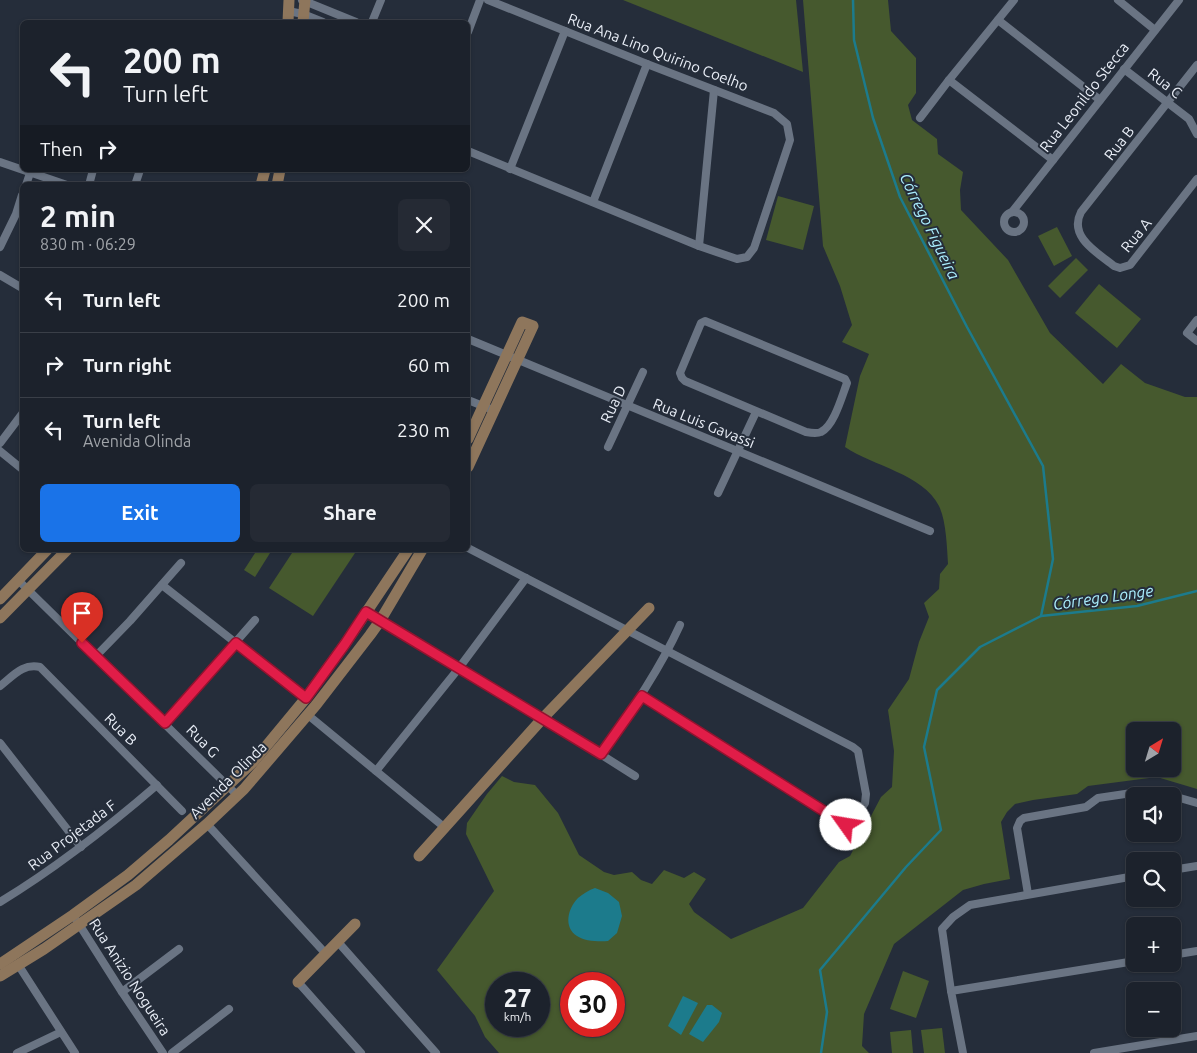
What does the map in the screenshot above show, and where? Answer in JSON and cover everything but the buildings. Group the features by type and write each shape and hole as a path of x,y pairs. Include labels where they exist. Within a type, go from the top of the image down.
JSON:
{"street":[{"path":"288,11 303,18 303,0 351,20"},
{"path":"373,20 381,0"},
{"path":"470,27 480,0"},
{"name":"Rua Ana Lino Quirino Coelho","path":"488,0 774,113 787,124 790,140 754,248 747,257 737,259 699,246"},
{"path":"920,118 1014,0"},
{"path":"1118,0 1155,30"},
{"name":"Rua Leonildo Stecca","path":"1012,212 1179,0"},
{"path":"998,20 1100,100"},
{"path":"510,169 565,31"},
{"path":"593,202 647,64"},
{"name":"Rua B","path":"1084,242 1078,227 1081,212 1197,65"},
{"name":"Rua C","path":"1124,69 1193,120 1197,134"},
{"path":"949,80 1053,160"},
{"path":"470,152 699,246 714,90"},
{"path":"0,162 20,168"},
{"path":"34,172 59,182"},
{"name":"Rua A","path":"1084,242 1114,266 1120,268 1130,265 1197,179"},
{"path":"1020,215 1021,200"},
{"path":"0,247 20,201"},
{"path":"1012,212 1020,215 1024,221 1022,228 1017,232 1010,231 1004,221 1006,216 1012,212"},
{"path":"0,275 20,287"},
{"path":"1197,320 1187,333 1197,340"},
{"path":"705,321 840,376 845,379 847,384 832,421 822,432 806,432 756,412 682,378 680,373 701,323 705,321"},
{"name":"Rua Luis Gavassi","path":"470,340 930,531"},
{"path":"470,462 488,408 512,357"},
{"name":"Rua D","path":"608,447 643,372"},
{"path":"470,401 488,408"},
{"path":"470,436 488,408"},
{"path":"718,492 756,412"},
{"path":"0,443 20,417"},
{"path":"0,451 20,467"},
{"path":"470,549 853,747 858,751 866,794 865,803 852,823 846,825 642,696"},
{"path":"0,599 45,552"},
{"path":"0,618 65,552"},
{"name":"Avenida Olinda","path":"77,920 169,840 253,762 306,698 407,552"},
{"name":"Avenida Olinda","path":"0,976 16,961 77,920 136,885 207,824 262,770 308,715 380,621 421,552"},
{"path":"96,656 181,563"},
{"path":"376,771 459,668 526,578"},
{"name":"Rua G","path":"18,580 237,795"},
{"path":"162,584 306,698"},
{"path":"418,856 543,718 649,608"},
{"path":"366,612 543,718 635,776"},
{"path":"165,723 255,620"},
{"path":"601,754 642,696 668,652 680,625"},
{"path":"332,661 344,669"},
{"name":"Rua B","path":"0,686 24,667 32,665 40,667 182,811"},
{"path":"308,715 444,827"},
{"path":"0,743 80,847"},
{"name":"Rua Projetada F","path":"0,902 42,875 80,847 116,820 157,785"},
{"path":"1028,894 1017,828 1020,821 1024,818 1086,806 1098,798 1152,790 1197,803"},
{"path":"207,824 326,954"},
{"path":"169,840 178,849"},
{"path":"1181,869 1197,866"},
{"path":"963,1053 942,929 953,917 970,905 1126,878"},
{"name":"Rua Anizio Nogueira","path":"77,920 163,1053"},
{"path":"356,924 298,982 361,1053"},
{"path":"338,942 436,1053"},
{"path":"122,992 179,949"},
{"path":"1181,954 1197,951"},
{"path":"16,961 75,1053"},
{"name":"Avenida Olinda","path":"0,964 16,961"},
{"path":"951,991 1126,963"},
{"path":"172,1053 229,1009"},
{"path":"17,1053 61,1032"},
{"path":"1094,1053 1197,1036"}],"green space":[{"path":"623,0 796,0 803,72"},
{"path":"803,0 888,0 891,31 916,58 916,93 908,105 912,120 937,139 938,154 963,172 960,190 961,210 1008,260 1050,333 1103,384 1121,364 1145,383 1185,397 1197,397 1197,789 1160,778 1181,778 1181,722 1126,722 1126,778 1149,778 1088,786 1077,794 1015,804 1001,822 1010,879 963,890 894,944 864,1014 862,1046 869,1053 499,1053 485,1037 475,1016 437,970 494,891 466,834 467,823 502,776 514,782 535,785 558,813 579,855 604,872 614,875 632,872 641,880 652,884 664,870 684,878 694,872 706,879 689,904 694,912 731,939 803,908 839,862 850,856 881,797 892,787 894,751 888,710 909,679 919,642 929,617 924,603 939,589 940,574 948,564 946,534 939,506 932,495 910,478 856,454 845,447 860,376 869,354 842,342 852,325 840,286 823,246"},
{"path":"778,196 814,206 803,250 766,240"},
{"path":"1057,227 1072,256 1054,266 1038,236"},
{"path":"1076,258 1088,270 1060,298 1048,286"},
{"path":"1099,284 1141,319 1117,348 1075,313"},
{"path":"256,552 270,553 255,577 244,570"},
{"path":"293,552 356,552 313,616 269,588"},
{"path":"903,971 929,981 916,1018 890,1009"},
{"path":"942,1028 945,1053 924,1053 921,1030"},
{"path":"911,1030 913,1053 892,1053 890,1032"}],"water":[{"path":"595,888 608,893 619,902 622,916 617,933 608,941 592,941 580,938 570,928 568,917 575,902 582,895"},
{"path":"683,996 698,1003 681,1035 668,1026"},
{"path":"707,1005 712,1005 722,1013 719,1022 703,1042 689,1034"}],"waterway":[{"name":"Córrego Figueira","path":"821,1053 827,1012 820,970 906,867 941,830 924,747 937,690 980,647 1041,616 1053,559 1043,466 967,327 900,197 873,118 854,40 853,0"},
{"name":"Córrego Longe","path":"1041,616 1137,606 1197,591"}],"route":[{"path":"82,643 165,723 236,643 306,698 366,612 601,754 642,696 846,825"}]}
